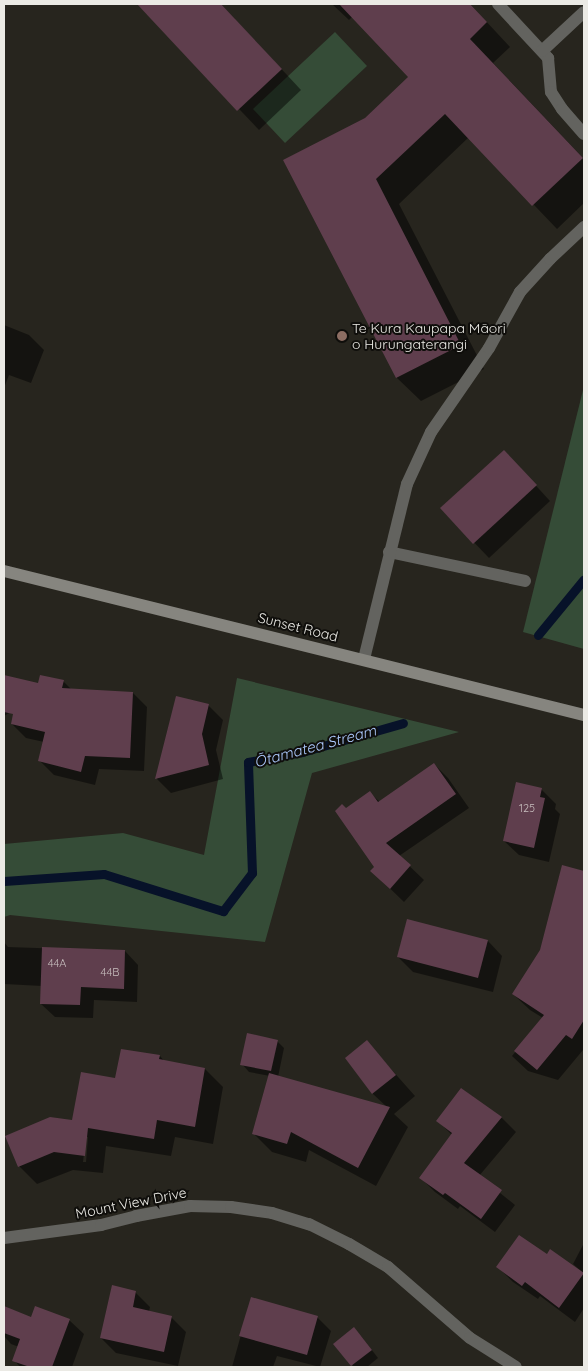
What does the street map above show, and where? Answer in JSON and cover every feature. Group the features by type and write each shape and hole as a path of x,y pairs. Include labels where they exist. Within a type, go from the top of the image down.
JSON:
{"main road":[{"name":"Sunset Road","path":"4,570 584,715"}],"street":[{"path":"498,4 542,51 549,62 550,85 554,98 584,134"},
{"path":"542,51 584,12"},
{"path":"364,659 388,552 407,484 431,432 489,348 520,292 584,227"},
{"path":"388,552 525,581"},
{"name":"Mount View Drive","path":"4,1238 101,1225 190,1206 231,1207 272,1212 317,1228 388,1267 470,1338 516,1367"}],"green space":[{"path":"335,32 367,66 285,143 253,109"},
{"path":"584,386 584,649 523,632"},
{"path":"237,678 459,732 312,773 265,942 10,915 4,917 4,844 123,833 204,855"}],"building":[{"path":"137,4 221,4 282,69 237,111"},
{"path":"339,4 470,4 487,22 470,39 583,158 532,206 445,114 376,179 461,345 396,378 283,160 365,118 408,77"},
{"path":"504,450 537,485 473,544 440,508"},
{"path":"4,675 38,683 40,675 64,680 62,688 133,692 130,758 85,756 81,772 38,761 45,732 11,724 13,714 4,712"},
{"path":"176,696 209,704 202,734 209,765 155,779"},
{"path":"434,763 456,794 386,843 411,865 390,889 370,871 374,867 335,811 342,804 346,808 370,791 378,802"},
{"path":"516,782 542,788 540,797 545,798 534,848 503,841"},
{"path":"562,865 584,871 584,1020 572,1039 566,1035 537,1070 514,1051 544,1015 512,994 540,950"},
{"path":"407,919 488,940 478,978 397,957"},
{"path":"42,947 125,950 124,989 81,987 80,1005 40,1004"},
{"path":"247,1033 278,1040 271,1071 240,1065"},
{"path":"367,1040 396,1075 372,1094 345,1058"},
{"path":"121,1049 160,1055 159,1059 205,1068 195,1127 157,1120 154,1139 88,1128 85,1156 54,1152 18,1167 5,1136 50,1117 72,1120 81,1072 115,1078"},
{"path":"269,1073 390,1107 358,1168 291,1132 287,1144 252,1134"},
{"path":"461,1088 502,1117 464,1163 502,1190 481,1219 445,1193 443,1195 419,1178 452,1133 436,1121"},
{"path":"519,1235 547,1254 550,1249 584,1273 559,1308 525,1282 522,1286 496,1267"},
{"path":"112,1285 136,1291 133,1307 172,1316 164,1352 100,1338"},
{"path":"251,1297 318,1316 307,1355 239,1336"},
{"path":"4,1306 31,1317 35,1306 70,1319 52,1367 30,1367 12,1361 20,1339 4,1333"},
{"path":"354,1327 372,1350 351,1366 333,1344"}],"waterway":[{"name":"Ōtamatea Stream","path":"538,635 584,579"},
{"name":"Ōtamatea Stream","path":"4,881 104,874 223,911 252,873 248,762 302,752 403,723"}],"place":[{"name":"Te Kura Kaupapa Māori o Hurungaterangi","path":"342,336"}]}
